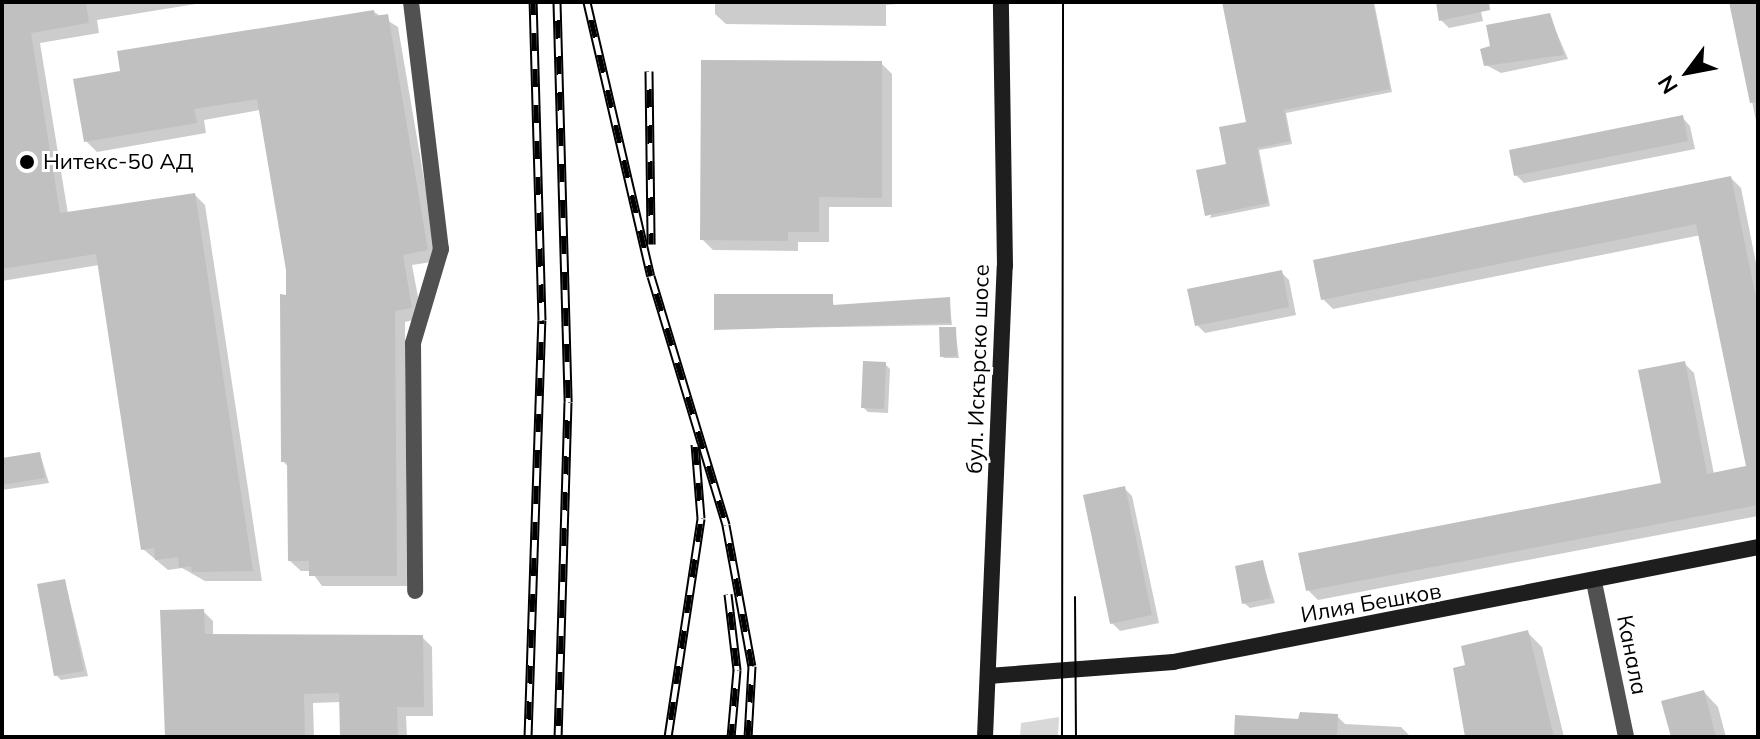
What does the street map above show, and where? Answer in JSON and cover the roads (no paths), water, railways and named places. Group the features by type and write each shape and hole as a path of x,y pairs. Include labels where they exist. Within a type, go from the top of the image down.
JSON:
{"street":[{"path":"411,2 441,249 413,343 415,591"},
{"name":"бул. Искърско шосе","path":"985,737 1005,266 1001,2"},
{"name":"Илия Бешков","path":"988,676 1173,662 1594,582 1758,547"},
{"name":"Канала","path":"1594,582 1626,737"}],"tram line":[{"path":"1062,737 1063,2"},
{"path":"1075,597 1076,737"}],"railway":[{"path":"528,737 542,320 533,2"},
{"path":"557,2 568,402 558,737"},
{"path":"587,2 651,276 726,525 752,666 748,737"},
{"path":"649,71 651,244"},
{"path":"668,737 701,518 695,444"},
{"path":"728,594 737,670 731,737"}],"place":[{"name":"Нитекс-50 АД","path":"27,162"}]}
